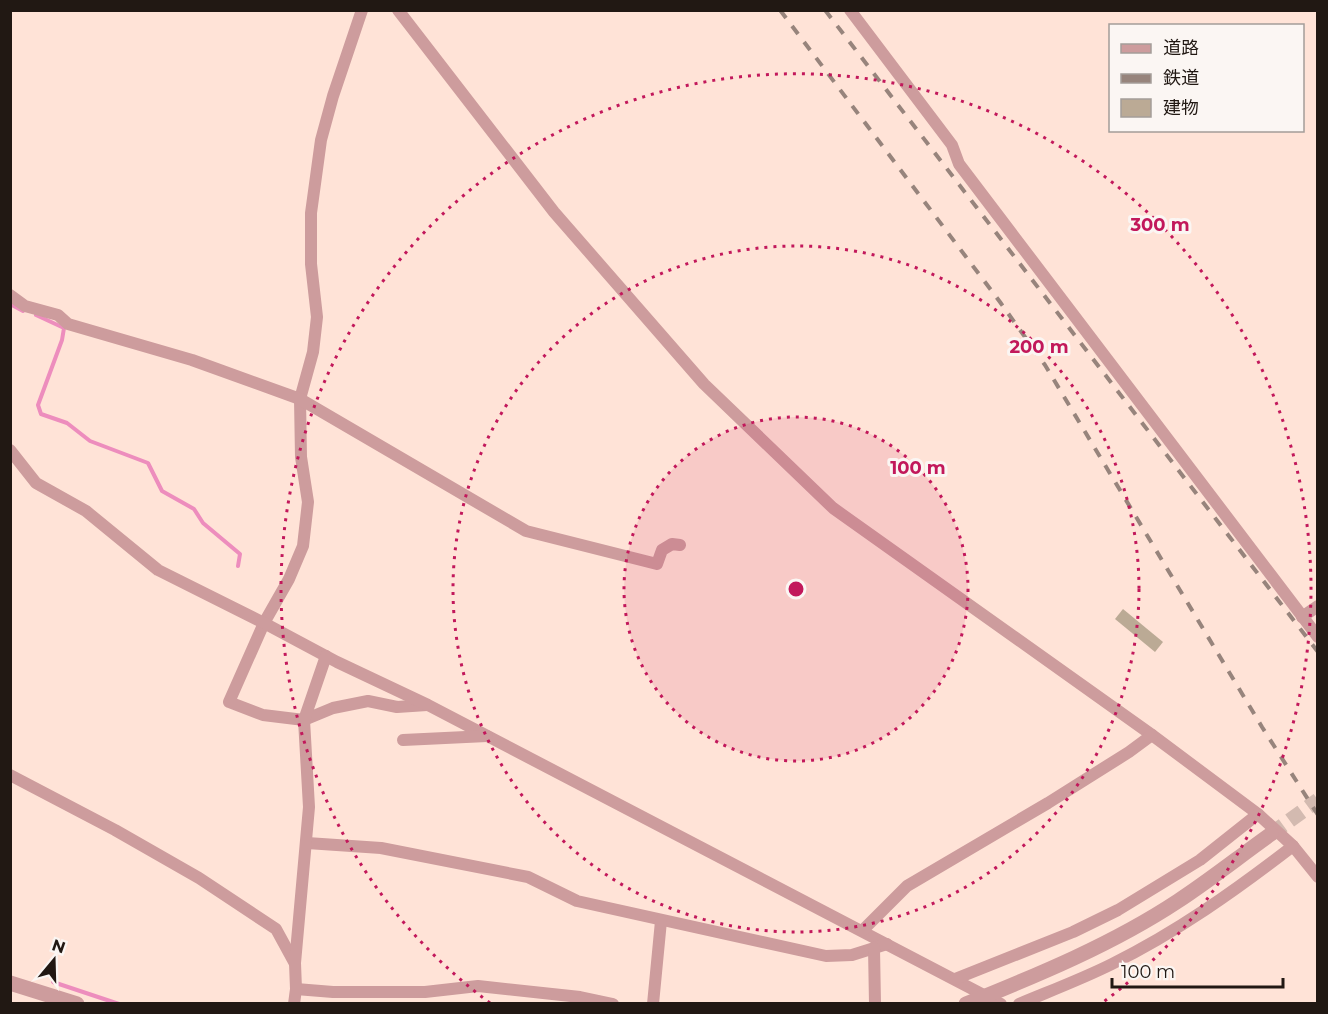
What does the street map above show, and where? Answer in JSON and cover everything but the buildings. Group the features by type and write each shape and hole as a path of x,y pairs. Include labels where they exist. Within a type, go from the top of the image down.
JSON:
{"street":[{"path":"362,10 333,96 321,140 314,183 311,213 311,264 317,318 313,352 300,399 301,457 308,502 303,546 289,579 264,623 229,702 263,715 304,720 333,708 368,701 397,707 428,705"},
{"path":"398,10 476,114 554,212 713,393 833,507 1152,735 1258,814 1293,846 1317,877"},
{"path":"855,13 952,145 959,164 1317,637"},
{"path":"10,295 25,306 58,315 68,324 192,360 300,399 526,531 657,564 662,550 672,544 680,545"},
{"path":"10,450 36,483 86,511 158,570 428,705 1001,1004"},
{"path":"1302,617 1317,606"},
{"path":"294,1004 295,963 309,807 304,720 326,656"},
{"path":"863,930 907,886 1048,803 1152,735"},
{"path":"403,740 488,736"},
{"path":"10,775 115,830 209,885 276,929 286,943 295,963"},
{"path":"955,979 1072,932 1118,910 1200,860 1258,814"},
{"path":"966,1004 1091,949 1132,928 1177,902 1271,834"},
{"path":"307,843 381,848 528,877 577,901 826,956 852,955 887,944"},
{"path":"1019,1004 1147,946 1199,915 1293,846"},
{"path":"653,1004 661,921"},
{"path":"874,948 875,1004"},
{"path":"10,983 77,1004"},
{"path":"296,989 333,992 425,992 478,986 580,997 613,1004"}],"waterway":[{"path":"10,304 23,311"},
{"path":"36,315 64,328 62,340 38,405 41,414 67,423 90,441 148,463 162,491 194,509 203,523 240,554 238,566"},
{"path":"53,982 119,1004"}],"tunnel":[{"path":"1271,834 1318,800"}],"railway":[{"path":"780,10 1045,365 1262,727 1318,815"},
{"path":"825,10 1318,652"}]}
